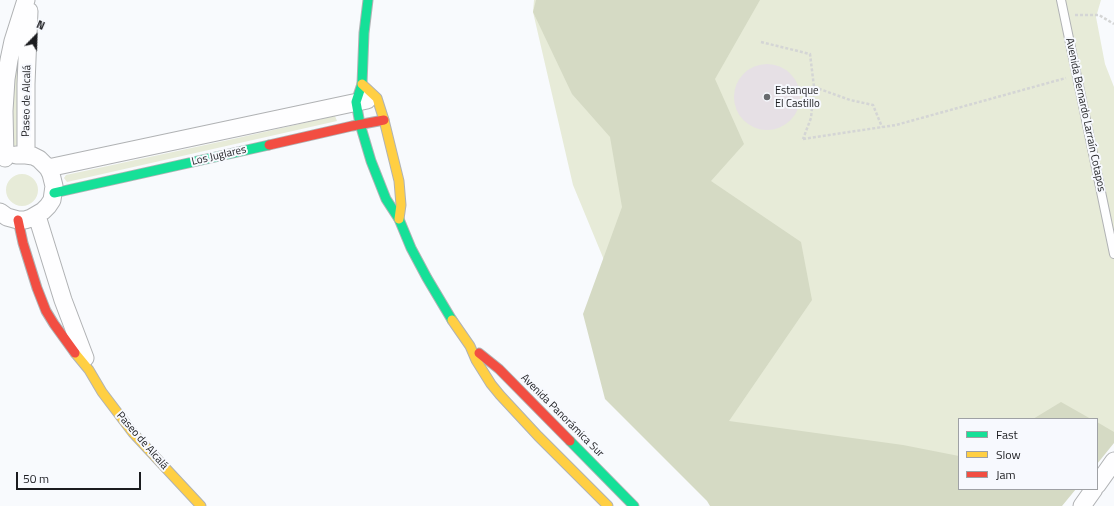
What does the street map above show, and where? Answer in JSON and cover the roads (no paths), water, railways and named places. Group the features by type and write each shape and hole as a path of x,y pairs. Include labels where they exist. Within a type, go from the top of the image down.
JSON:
{"street":[{"name":"Paseo de Alcalá","path":"3,160 6,79 13,41 26,0"},
{"name":"Paseo de Alcalá","path":"26,155 26,84 29,0"},
{"name":"Avenida Panorámica Sur","path":"368,0 363,48 362,84 356,102 360,124 386,199 399,219 426,278 440,302 470,346 484,373 500,395 599,503"},
{"name":"Avenida Panorámica Sur","path":"362,84 377,98 384,120 399,182 401,205 399,219"},
{"path":"48,168 377,98"},
{"name":"Los Juglares","path":"54,193 360,124 384,120"},
{"path":"199,136 204,159"},
{"path":"3,160 19,154 39,159 48,168 53,180 54,193 48,206 38,216 24,220 5,216"},
{"name":"Paseo de Alcalá","path":"5,216 30,265 46,311 62,337 89,370 102,392 132,433 201,506"},
{"name":"Paseo de Alcalá","path":"38,216 63,300 89,370"},
{"name":"Avenida Panorámica Sur","path":"470,346 499,369 634,506"},
{"path":"1102,480 1114,461"},
{"path":"599,503 614,484"},
{"path":"1082,506 1094,490"}],"lane":[{"name":"Avenida Bernardo Larraín Cotapos","path":"1061,0 1114,254"}],"place":[{"name":"Estanque El Castillo","path":"767,97"}]}
